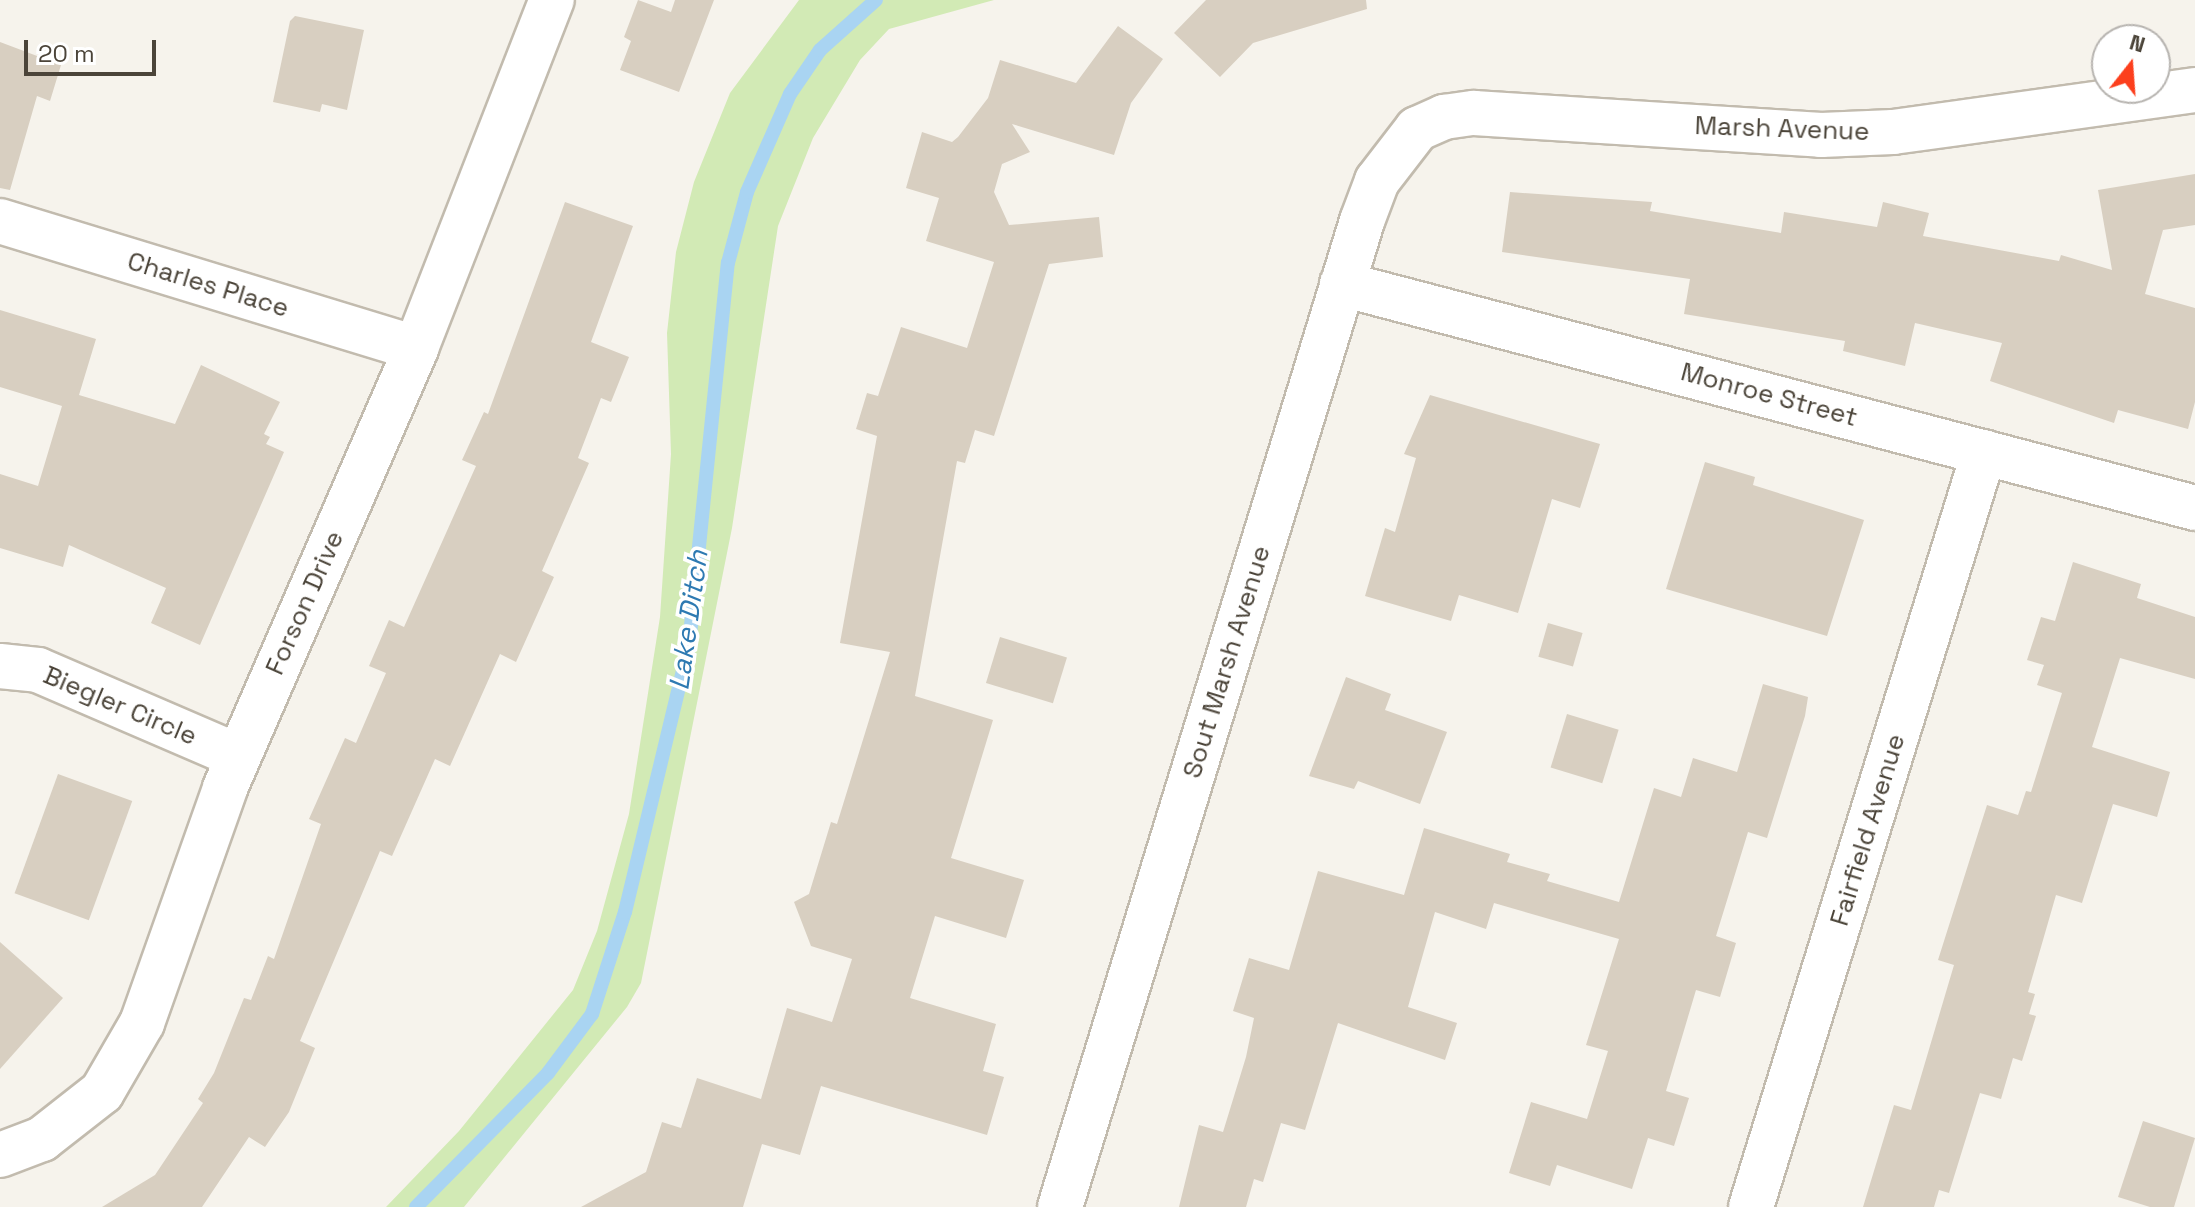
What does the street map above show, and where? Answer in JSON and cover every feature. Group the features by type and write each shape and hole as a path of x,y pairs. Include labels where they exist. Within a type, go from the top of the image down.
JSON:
{"street":[{"name":"Forson Drive","path":"0,1155 42,1139 71,1120 102,1092 125,1057 238,756 416,348 552,0"},
{"name":"Marsh Avenue","path":"1417,129 1444,117 1474,113 1821,135 1893,132 2195,90"},
{"name":"Sout Marsh Avenue","path":"1060,1207 1342,284 1377,181 1417,129"},
{"name":"Charles Place","path":"0,221 416,348"},
{"name":"Monroe Street","path":"1342,284 2195,508"},
{"name":"Fairfield Avenue","path":"1751,1207 1984,452"},
{"name":"Biegler Circle","path":"0,666 38,670 238,756"}],"green space":[{"path":"799,0 994,0 889,29 860,60 813,138 778,226 732,528 641,983 627,1007 464,1207 386,1207 459,1131 573,990 597,931 629,814 660,617 671,454 667,333 676,252 694,182 730,93"}],"building":[{"path":"638,0 671,12 675,0 714,0 679,92 620,70 631,41 624,37"},
{"path":"1206,0 1366,0 1367,9 1253,43 1220,77 1174,33"},
{"path":"295,16 364,30 347,110 322,104 320,112 273,102 290,21"},
{"path":"1118,26 1163,59 1131,103 1114,155 1012,124 1030,152 1002,164 994,192 1009,225 1099,217 1103,257 1049,264 994,436 975,430 965,463 957,461 915,696 993,720 951,858 1024,880 1006,938 935,916 910,998 996,1024 983,1071 1004,1077 987,1135 821,1086 800,1155 762,1144 743,1207 581,1207 646,1172 662,1122 681,1128 697,1078 761,1099 787,1008 832,1022 852,959 811,946 794,902 809,894 831,822 837,824 890,652 840,643 877,436 856,429 867,393 878,396 901,327 967,348 994,262 926,241 939,198 906,188 922,132 952,142 958,137 988,98 1000,60 1076,83"},
{"path":"0,42 61,65 50,101 37,96 10,190 0,188"},
{"path":"2195,174 2195,225 2163,230 2145,294 2195,308 2195,402 2188,429 2118,410 2114,423 1990,381 2002,343 1915,323 1905,366 1843,351 1845,341 1684,314 1690,279 1502,252 1510,192 1652,202 1650,211 1781,233 1784,212 1877,227 1883,202 1929,213 1923,236 2059,261 2061,255 2112,270 2098,190"},
{"path":"565,202 633,226 591,342 629,357 611,402 601,398 578,458 589,463 542,571 554,577 516,662 500,654 450,766 435,759 392,856 380,851 300,1041 315,1048 289,1112 265,1147 249,1137 202,1207 102,1207 155,1175 203,1103 198,1099 214,1073 244,998 251,1000 268,956 274,959 321,824 309,819 345,738 356,743 386,673 369,666 389,620 404,627 476,466 462,460 484,412 488,414"},
{"path":"0,310 96,339 79,395 175,424 201,365 280,402 264,434 270,437 266,444 284,452 200,645 151,623 166,588 69,545 63,567 0,548 0,474 38,486 62,406 0,387"},
{"path":"1430,395 1600,444 1580,508 1552,499 1518,613 1459,595 1451,621 1365,596 1385,528 1395,532 1416,458 1404,454"},
{"path":"1705,462 1755,477 1753,485 1864,520 1827,636 1666,589"},
{"path":"2073,562 2141,584 2137,598 2195,617 2195,679 2120,658 2092,747 2170,772 2157,817 2113,804 2082,903 2056,895 2028,992 2035,994 2029,1014 2036,1016 2022,1061 2013,1058 2001,1099 1980,1093 1949,1193 1939,1190 1934,1207 1863,1207 1894,1105 1911,1110 1954,965 1938,960 1987,805 2018,815 2026,791 2031,792 2062,693 2037,685 2044,665 2027,660 2041,617 2055,621"},
{"path":"1548,623 1583,633 1573,667 1538,657"},
{"path":"1000,637 1067,657 1053,703 986,683"},
{"path":"1346,677 1391,694 1385,710 1447,732 1420,804 1358,781 1354,789 1309,776"},
{"path":"1763,684 1808,697 1805,716 1767,838 1748,832 1716,936 1736,943 1720,997 1696,990 1666,1091 1689,1098 1674,1146 1648,1138 1632,1189 1557,1165 1550,1186 1509,1173 1531,1102 1587,1119 1608,1051 1586,1045 1619,939 1494,903 1486,929 1435,912 1408,1007 1457,1023 1445,1060 1338,1023 1305,1130 1281,1123 1263,1182 1254,1179 1246,1207 1179,1207 1199,1125 1223,1132 1246,1057 1254,1018 1233,1011 1249,958 1289,970 1318,871 1404,895 1424,828 1510,854 1507,862 1550,874 1547,881 1619,902 1654,788 1681,797 1693,758 1737,772"},
{"path":"1567,714 1619,730 1602,783 1551,768"},
{"path":"58,774 132,801 89,920 15,893"},
{"path":"0,942 63,998 0,1069"},
{"path":"2143,1121 2195,1138 2174,1207 2150,1207 2118,1197"}],"waterway":[{"name":"Lake Ditch","path":"416,1207 548,1073 592,1014 625,912 689,645 728,263 747,192 790,94 820,50 876,0"}]}
